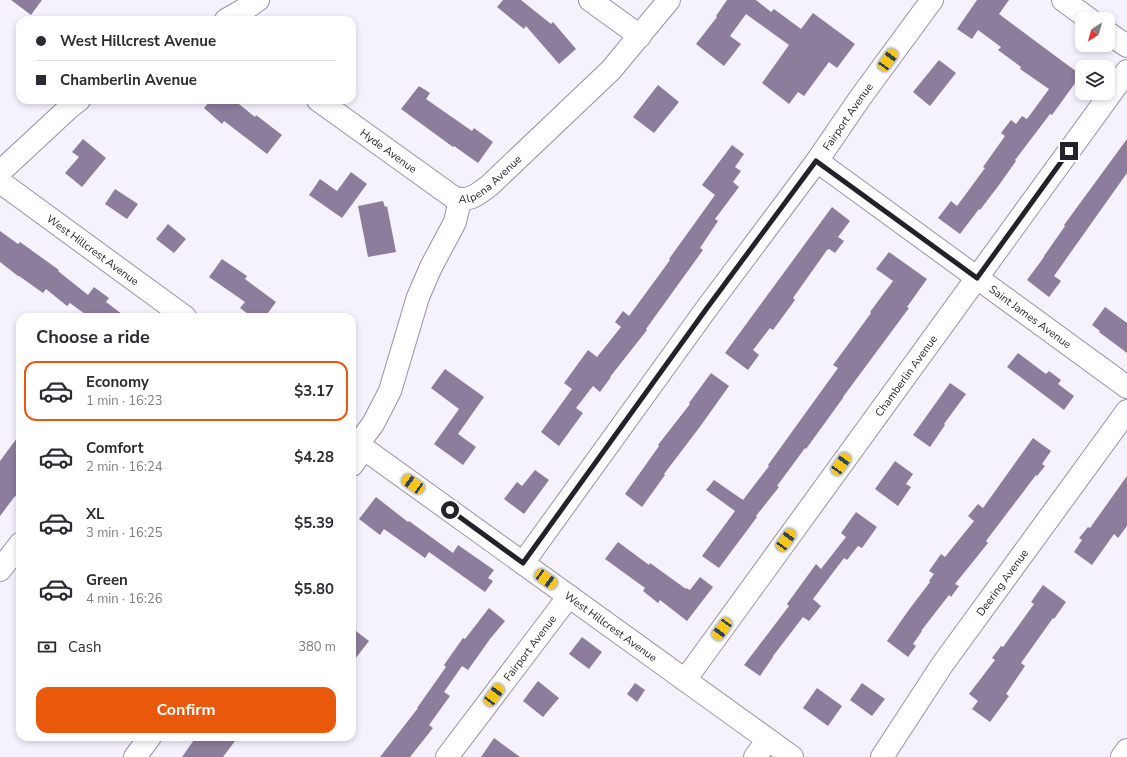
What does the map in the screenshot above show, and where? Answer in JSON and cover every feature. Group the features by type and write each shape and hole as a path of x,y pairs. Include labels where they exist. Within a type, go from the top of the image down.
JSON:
{"street":[{"path":"234,16 258,0"},
{"path":"590,0 640,36"},
{"name":"Alpena Avenue","path":"356,449 373,424 390,390 418,297 431,267 455,222 460,200 478,195 611,70 669,0"},
{"name":"Fairport Avenue","path":"523,563 702,314 816,161 932,0"},
{"path":"1063,0 1079,12"},
{"path":"1115,38 1127,46"},
{"name":"Chamberlin Avenue","path":"685,680 1127,71"},
{"path":"0,172 74,104"},
{"name":"Hyde Avenue","path":"324,104 460,200"},
{"name":"Saint James Avenue","path":"816,161 1127,387"},
{"name":"West Hillcrest Avenue","path":"0,182 180,313"},
{"name":"Deering Avenue","path":"882,757 942,665 1127,411"},
{"name":"West Hillcrest Avenue","path":"356,449 523,563 792,757"},
{"path":"0,570 16,549"},
{"name":"Fairport Avenue","path":"447,757 569,596"},
{"path":"755,757 768,740"},
{"path":"135,757 147,741"},
{"path":"1122,757 1127,750"}],"building":[{"path":"11,0 42,0 31,15"},
{"path":"503,0 521,0 551,24 553,22 576,49 559,64 526,26 524,29 497,7"},
{"path":"727,0 756,0 771,12 774,9 801,29 813,13 855,44 837,68 829,62 804,96 798,92 789,104 762,83 789,45 746,14 730,36 741,44 724,66 696,44 717,17 716,16"},
{"path":"977,0 1009,0 999,14 1075,71 1075,83 1052,115 1050,114 1015,160 1016,161 980,210 979,209 960,234 938,218 951,201 957,206 985,168 983,167 1005,136 1001,133 1011,120 1016,124 1022,116 1027,119 1049,89 1020,69 1021,67 998,50 1001,47 978,30 972,39 957,29"},
{"path":"939,60 956,73 930,106 913,92"},
{"path":"658,85 679,102 654,133 633,117"},
{"path":"419,86 430,93 426,99 472,131 474,128 493,142 478,163 454,146 453,147 401,109"},
{"path":"208,104 239,104 282,135 267,154 224,121 222,124 204,108"},
{"path":"83,139 106,158 82,187 65,173 79,157 72,152"},
{"path":"1127,139 1127,173 1054,276 1061,281 1049,297 1027,280 1065,226 1064,225"},
{"path":"732,145 744,154 735,167 741,171 733,182 739,187 715,219 718,221 700,248 703,250 646,329 647,330 600,392 593,386 576,408 583,413 559,446 541,432 572,389 564,383 588,350 597,357 621,327 615,322 623,311 629,316 670,260 669,259 715,195 702,185"},
{"path":"351,172 367,184 342,218 309,195 320,179 337,191"},
{"path":"115,189 138,204 127,219 105,204"},
{"path":"383,201 385,207 387,206 396,252 368,257 358,206"},
{"path":"832,207 850,221 838,237 844,241 835,253 829,249 827,250 793,298 795,300 773,330 770,328 753,350 759,355 748,370 725,353"},
{"path":"168,224 186,239 174,253 156,239"},
{"path":"0,231 18,244 20,242 59,270 58,271 88,295 94,287 109,298 106,302 121,313 84,313 70,303 67,306 46,289 43,293 0,262"},
{"path":"889,252 927,279 907,307 909,308 806,449 805,448 777,486 779,487 756,516 757,517 719,568 702,556 735,511 706,490 714,480 743,500 769,466 768,465 838,368 833,365 893,281 876,269"},
{"path":"222,259 247,276 245,279 276,302 268,313 247,313 240,308 245,302 209,277"},
{"path":"1105,307 1127,323 1127,353 1092,325"},
{"path":"1018,353 1046,374 1049,371 1061,380 1058,384 1074,396 1064,410 1007,367"},
{"path":"445,369 484,397 458,434 476,447 463,465 434,444 459,409 431,388"},
{"path":"711,373 729,386 664,474 665,475 642,507 625,494 659,446 658,445 690,404 689,403"},
{"path":"950,383 966,394 944,424 945,425 930,447 913,435"},
{"path":"1033,438 1051,451 1042,464 1045,466 1037,476 1036,475 986,541 988,543 955,584 959,586 951,597 949,595 921,631 913,644 916,646 908,657 887,641 930,582 929,581 934,574 929,571 941,554 945,557 974,521 968,516 978,504 983,508"},
{"path":"16,439 16,497 15,496 0,516 0,461"},
{"path":"895,461 913,474 906,484 911,487 898,506 875,489"},
{"path":"535,470 549,480 524,514 504,499 517,482 522,486"},
{"path":"1127,476 1127,526 1118,538 1114,534 1092,565 1074,552 1082,540 1079,538 1088,527 1090,528"},
{"path":"376,497 408,522 409,521 453,553 458,545 494,570 488,578 493,581 485,592 429,552 425,558 384,529 380,535 359,519"},
{"path":"856,512 877,527 862,548 858,546 847,560 844,558 813,599 821,606 809,621 803,617 773,656 760,676 744,665 789,606 787,604 816,564 821,569 846,537 841,533"},
{"path":"618,542 649,565 650,563 686,589 690,590 700,577 713,587 687,621 660,600 658,603 643,591 645,588 605,559"},
{"path":"1043,585 1066,602 1021,663 1025,666 1006,694 1009,696 990,722 972,709 978,701 969,694 995,660 992,658 1001,646 1003,647 1034,604 1031,602"},
{"path":"489,608 505,621 468,670 462,666 444,692 450,696 429,725 433,728 410,757 380,757 418,708 446,667 444,665 463,638 465,639"},
{"path":"356,631 369,641 356,658"},
{"path":"582,637 602,652 589,669 569,654"},
{"path":"538,681 559,698 543,717 523,701"},
{"path":"635,683 645,690 637,702 627,694"},
{"path":"862,683 885,699 872,716 850,700"},
{"path":"817,688 842,706 828,726 803,708"},
{"path":"494,738 520,757 481,757"},
{"path":"193,741 235,741 223,757 182,757"}],"route":[{"path":"450,510 523,563 707,308 816,161 977,278 1069,151"}]}
